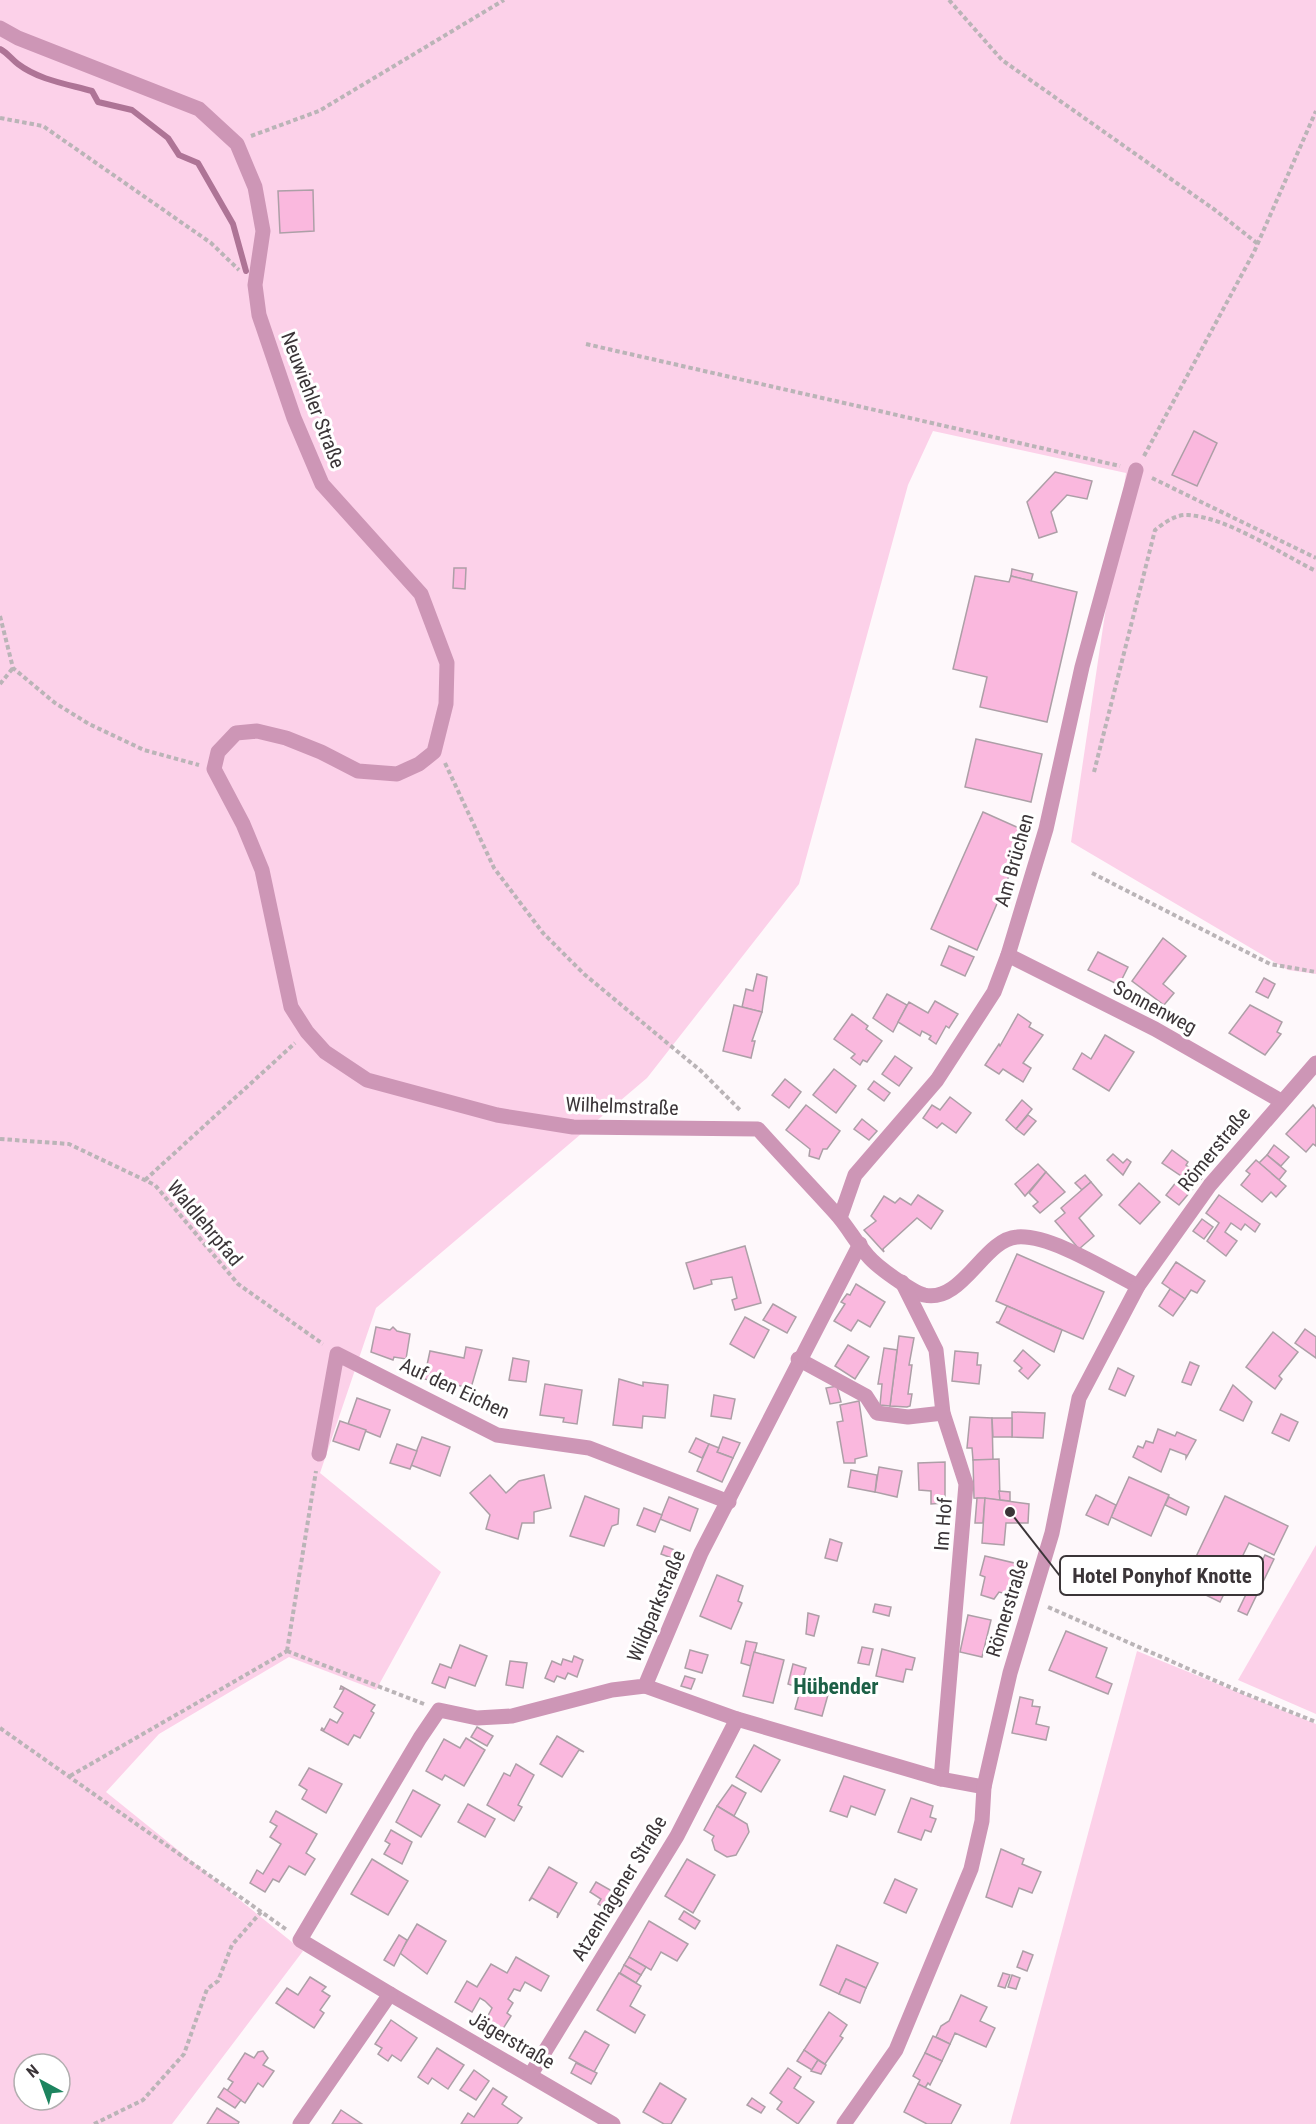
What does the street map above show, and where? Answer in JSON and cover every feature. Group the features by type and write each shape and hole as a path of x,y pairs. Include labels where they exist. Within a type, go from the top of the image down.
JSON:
{"street":[{"name":"Neuwiehler Straße","path":"0,28 18,38 199,109 237,144 255,187 263,231 255,285 258,315 294,418 322,484 421,594 447,663 446,704 434,752"},
{"name":"Am Brüchen","path":"840,1218 855,1175 937,1080 994,992 1008,955 1046,830 1082,667 1136,470"},
{"path":"214,770 218,752 236,733 256,731 286,738 321,752 358,771 397,774 419,764 434,752"},
{"name":"Wilhelmstraße","path":"214,770 243,824 262,870 291,1007 307,1032 325,1052 367,1080 497,1115 573,1127 758,1129"},
{"name":"Sonnenweg","path":"1008,955 1155,1029 1281,1101"},
{"name":"Römerstraße","path":"844,2124 896,2050 971,1869 982,1821 984,1787 1010,1673 1052,1533 1079,1398 1138,1286 1210,1185 1281,1101 1312,1073"},
{"path":"758,1129 840,1218 869,1257 902,1282 925,1295 945,1292 970,1274 996,1246 1015,1236 1041,1238 1138,1286"},
{"name":"Wildparkstraße","path":"439,1710 477,1718 512,1716 612,1690 645,1686 701,1553 729,1502 798,1359 860,1244"},
{"name":"Im Hof","path":"902,1282 936,1350 943,1413 966,1484 941,1779"},
{"path":"319,1454 337,1354"},
{"name":"Auf den Eichen","path":"337,1354 497,1435 589,1448 729,1502"},
{"path":"798,1359 866,1396 878,1413 908,1417 943,1413"},
{"path":"645,1686 737,1719 941,1779 984,1787"},
{"path":"300,1940 439,1710"},
{"name":"Atzenhagener Straße","path":"531,2074 677,1836 737,1719"},
{"name":"Jägerstraße","path":"300,1940 613,2124"},
{"path":"300,2124 390,1994"}],"path":[{"path":"237,144 254,134 319,111 504,0"},
{"path":"949,0 1002,60 1206,203 1258,244"},
{"path":"1136,470 1258,244 1316,111"},
{"path":"0,118 43,126 211,243 255,285"},
{"path":"586,344 1136,470 1316,558"},
{"path":"1094,772 1155,530 1168,520 1186,515 1221,523 1316,572"},
{"path":"0,616 13,668 55,703 88,724 144,750 214,770"},
{"path":"0,684 13,668"},
{"path":"434,752 444,761 494,868 543,933 584,974 701,1071 758,1129"},
{"path":"1092,873 1270,964 1316,972"},
{"path":"145,1180 307,1032"},
{"name":"Waldlehrpfad","path":"0,1139 69,1144 155,1185 238,1284 337,1354"},
{"path":"287,1651 319,1454"},
{"path":"1031,1599 1240,1692 1316,1722"},
{"path":"287,1651 439,1710"},
{"path":"70,1776 287,1651"},
{"path":"0,1728 300,1940"},
{"path":"94,2124 143,2100 184,2054 207,1989 218,1981 232,1945 261,1912"}],"shaded area":[{"path":"0,0 1316,0 1316,974 1288,970 1071,842 1126,473 933,431 908,485 799,884 647,1078 376,1308 320,1473 441,1572 376,1690 289,1657 159,1734 106,1792 303,1951 172,2124 0,2124"},
{"path":"1316,1545 1316,1714 1238,1680"},
{"path":"1137,1651 1316,1724 1316,2124 1010,2124"}],"building":[{"path":"313,190 314,231 280,233 278,191"},
{"path":"1194,431 1217,443 1197,486 1172,475"},
{"path":"1055,472 1092,481 1087,499 1067,495 1051,512 1057,532 1039,538 1027,502"},
{"path":"454,568 466,568 465,589 453,588"},
{"path":"1012,569 1033,574 1031,581 1011,576"},
{"path":"975,576 1009,582 1011,576 1077,592 1047,722 980,707 987,677 953,669"},
{"path":"976,739 1042,754 1031,802 965,787"},
{"path":"983,812 1028,832 977,950 931,929"},
{"path":"1163,938 1186,956 1163,984 1174,993 1164,1005 1132,981"},
{"path":"949,946 974,957 965,976 941,965"},
{"path":"1098,952 1128,967 1119,985 1088,970"},
{"path":"757,974 767,977 762,1012 742,1007 746,989 753,991"},
{"path":"1264,978 1275,984 1268,998 1256,992"},
{"path":"887,994 907,1005 893,1032 873,1018"},
{"path":"935,1001 958,1014 949,1028 946,1026 936,1044 929,1039 931,1036 922,1031 920,1036 898,1022 909,1002 928,1013"},
{"path":"734,1005 762,1012 752,1041 755,1041 751,1058 723,1051"},
{"path":"1250,1005 1282,1022 1277,1032 1281,1034 1265,1055 1229,1033"},
{"path":"852,1014 882,1041 867,1062 863,1060 860,1065 851,1058 855,1054 834,1039"},
{"path":"1018,1014 1031,1023 1029,1027 1043,1035 1023,1063 1031,1068 1023,1082 1003,1069 999,1074 985,1065 999,1044 1000,1046"},
{"path":"1105,1035 1134,1052 1109,1091 1073,1069 1082,1053 1091,1059"},
{"path":"895,1056 912,1068 899,1086 882,1074"},
{"path":"834,1069 856,1086 836,1113 813,1095"},
{"path":"785,1079 801,1092 789,1108 772,1095"},
{"path":"874,1081 890,1093 884,1101 868,1089"},
{"path":"950,1097 971,1113 956,1133 942,1123 937,1128 923,1118 932,1105 940,1110"},
{"path":"1022,1100 1032,1109 1016,1129 1006,1120"},
{"path":"806,1105 840,1131 827,1149 823,1149 819,1159 809,1156 810,1149 786,1130"},
{"path":"1313,1105 1316,1109 1316,1146 1313,1144 1306,1152 1286,1134"},
{"path":"1028,1115 1036,1121 1024,1135 1016,1129"},
{"path":"862,1119 877,1131 869,1140 854,1129"},
{"path":"1274,1145 1289,1157 1281,1166 1267,1155"},
{"path":"1172,1150 1188,1162 1186,1165 1202,1178 1179,1205 1166,1195 1181,1176 1162,1163"},
{"path":"1113,1154 1123,1163 1127,1159 1131,1162 1123,1175 1107,1160"},
{"path":"1267,1155 1286,1171 1279,1180 1259,1163"},
{"path":"1256,1160 1286,1186 1276,1197 1271,1192 1262,1202 1241,1185 1250,1174 1246,1171"},
{"path":"1038,1164 1046,1172 1025,1196 1015,1184"},
{"path":"1046,1172 1065,1192 1040,1213 1033,1206 1038,1202 1029,1193"},
{"path":"1085,1175 1091,1182 1082,1190 1075,1183"},
{"path":"1091,1182 1102,1195 1079,1218 1094,1236 1079,1249 1055,1221 1065,1213 1061,1208"},
{"path":"1139,1183 1160,1202 1140,1224 1119,1205"},
{"path":"918,1195 943,1211 931,1229 917,1218 883,1249 884,1252 864,1230 876,1221 871,1216 884,1196 895,1203 900,1198 911,1205"},
{"path":"1219,1195 1260,1224 1255,1232 1245,1224 1241,1230 1231,1223 1225,1232 1237,1241 1226,1256 1207,1241 1219,1223 1206,1213"},
{"path":"1202,1219 1213,1227 1204,1239 1193,1231"},
{"path":"745,1246 761,1303 735,1310 732,1300 737,1298 732,1277 711,1280 712,1284 694,1289 686,1263"},
{"path":"1017,1254 1104,1292 1083,1339 996,1301"},
{"path":"1176,1262 1205,1281 1197,1293 1191,1290 1185,1299 1162,1283"},
{"path":"856,1284 885,1302 870,1327 858,1320 851,1331 834,1321 845,1304 841,1302 847,1294 850,1295"},
{"path":"1170,1289 1185,1299 1173,1316 1159,1306"},
{"path":"773,1304 796,1317 787,1333 763,1320"},
{"path":"1007,1306 1062,1330 1054,1352 996,1322 999,1322"},
{"path":"745,1317 769,1330 754,1358 730,1344"},
{"path":"376,1327 390,1330 393,1327 397,1331 410,1334 406,1359 394,1357 393,1360 371,1352"},
{"path":"1305,1329 1316,1337 1316,1358 1295,1343"},
{"path":"1273,1332 1298,1352 1279,1376 1282,1379 1275,1389 1246,1367"},
{"path":"899,1336 914,1338 909,1365 912,1365 908,1394 912,1394 910,1406 907,1407 890,1406"},
{"path":"848,1345 869,1357 855,1379 835,1366"},
{"path":"466,1347 482,1350 471,1388 424,1379 430,1351 464,1358"},
{"path":"884,1348 897,1350 890,1406 880,1405 882,1384 878,1384"},
{"path":"1023,1350 1040,1365 1028,1379 1019,1371 1022,1368 1014,1361"},
{"path":"955,1351 978,1353 977,1365 981,1365 979,1384 952,1381"},
{"path":"513,1358 529,1361 526,1382 509,1380"},
{"path":"1190,1362 1199,1366 1191,1385 1182,1382"},
{"path":"1118,1368 1134,1376 1125,1396 1109,1389"},
{"path":"619,1379 643,1386 643,1382 668,1385 665,1418 643,1416 642,1428 613,1425"},
{"path":"545,1384 582,1390 577,1424 563,1422 564,1418 540,1415"},
{"path":"1233,1385 1252,1402 1243,1421 1220,1410"},
{"path":"837,1386 841,1402 830,1404 826,1388"},
{"path":"714,1395 735,1399 731,1419 711,1416"},
{"path":"357,1398 390,1410 380,1437 348,1424"},
{"path":"859,1401 867,1456 855,1459 855,1463 844,1463 837,1422 843,1421 840,1405"},
{"path":"1012,1412 1045,1413 1043,1438 1012,1437"},
{"path":"1281,1414 1298,1422 1289,1441 1272,1433"},
{"path":"970,1417 992,1418 993,1460 973,1460 972,1448 967,1448"},
{"path":"992,1418 1012,1418 1012,1437 993,1437"},
{"path":"340,1421 366,1430 359,1450 333,1441"},
{"path":"1158,1429 1175,1436 1177,1432 1196,1440 1186,1458 1186,1455 1170,1449 1161,1472 1133,1457 1138,1446 1143,1448 1146,1441 1153,1443"},
{"path":"422,1437 450,1447 440,1476 411,1465"},
{"path":"723,1437 740,1443 733,1458 717,1452"},
{"path":"696,1438 709,1444 702,1458 689,1452"},
{"path":"397,1444 417,1451 410,1469 390,1463"},
{"path":"709,1444 719,1448 717,1452 733,1458 722,1482 697,1471"},
{"path":"999,1459 1000,1500 974,1498 973,1460"},
{"path":"945,1462 945,1503 931,1504 931,1491 919,1490 918,1463"},
{"path":"879,1467 902,1471 897,1497 875,1492"},
{"path":"851,1470 877,1475 875,1492 848,1487"},
{"path":"490,1475 506,1493 519,1481 544,1475 551,1508 534,1512 534,1523 522,1523 518,1539 486,1529 490,1515 470,1493"},
{"path":"1129,1477 1169,1495 1151,1536 1111,1517"},
{"path":"999,1491 1010,1492 1010,1501 1000,1500"},
{"path":"1096,1495 1116,1505 1108,1525 1086,1515"},
{"path":"585,1496 619,1509 618,1524 612,1526 604,1546 570,1536"},
{"path":"1225,1496 1288,1526 1274,1555 1249,1543 1220,1602 1183,1584"},
{"path":"669,1497 698,1509 690,1531 660,1519"},
{"path":"1169,1497 1189,1507 1186,1515 1165,1505"},
{"path":"977,1498 985,1498 983,1523 975,1523"},
{"path":"985,1498 1029,1504 1028,1523 1006,1523 1004,1545 982,1543"},
{"path":"644,1508 662,1515 655,1532 637,1525"},
{"path":"830,1539 842,1543 837,1561 825,1558"},
{"path":"664,1546 680,1552 677,1560 661,1554"},
{"path":"1265,1555 1274,1559 1247,1615 1238,1611"},
{"path":"985,1556 1027,1566 1019,1597 999,1592 994,1599 981,1595 985,1577 980,1575"},
{"path":"717,1575 743,1586 738,1601 742,1603 731,1629 700,1616"},
{"path":"875,1604 891,1607 889,1616 873,1612"},
{"path":"808,1613 819,1616 814,1636 806,1634"},
{"path":"968,1615 991,1620 982,1657 960,1652"},
{"path":"1066,1631 1107,1648 1096,1677 1112,1684 1108,1694 1049,1670"},
{"path":"746,1641 757,1643 751,1666 741,1663"},
{"path":"460,1645 487,1656 475,1686 449,1677 445,1688 432,1683 440,1664 451,1668"},
{"path":"862,1647 873,1649 869,1665 858,1663"},
{"path":"882,1649 915,1658 912,1670 906,1669 903,1682 876,1676"},
{"path":"690,1650 708,1655 702,1673 685,1668"},
{"path":"754,1652 784,1660 773,1703 743,1696"},
{"path":"574,1656 583,1660 577,1677 568,1673 565,1679 557,1676 554,1682 545,1678 552,1661 561,1665 563,1659 572,1662"},
{"path":"510,1661 527,1663 523,1688 506,1685"},
{"path":"793,1664 806,1668 800,1688 788,1684"},
{"path":"685,1676 695,1679 691,1689 681,1686"},
{"path":"804,1677 831,1684 822,1716 795,1709"},
{"path":"341,1686 375,1705 371,1711 374,1713 360,1738 354,1735 348,1745 321,1730 322,1728 324,1730 330,1719 337,1723 343,1713 334,1707 344,1689 340,1689"},
{"path":"1020,1697 1033,1700 1032,1706 1040,1707 1036,1724 1049,1727 1046,1740 1012,1733"},
{"path":"477,1727 493,1736 487,1746 471,1737"},
{"path":"557,1736 584,1752 579,1750 562,1777 540,1764"},
{"path":"466,1738 485,1750 464,1786 445,1775 442,1780 426,1771 444,1739 460,1748"},
{"path":"754,1745 780,1760 761,1792 736,1777"},
{"path":"516,1764 534,1775 518,1805 522,1807 514,1821 487,1805 504,1773 510,1776"},
{"path":"309,1768 342,1784 326,1813 302,1799 307,1790 299,1785"},
{"path":"844,1776 885,1790 875,1815 851,1806 847,1817 830,1811"},
{"path":"732,1785 746,1793 734,1816 717,1806"},
{"path":"413,1790 440,1805 421,1837 396,1822"},
{"path":"911,1798 933,1806 930,1817 936,1819 931,1832 925,1830 921,1840 898,1832"},
{"path":"468,1804 495,1819 485,1837 458,1822"},
{"path":"717,1806 747,1824 749,1832 736,1855 727,1857 715,1850 712,1840 714,1836 704,1830"},
{"path":"276,1811 317,1834 306,1853 315,1859 305,1875 289,1866 279,1882 273,1879 265,1892 250,1883 257,1870 263,1874 281,1844 270,1837 277,1826 270,1822"},
{"path":"391,1830 412,1842 402,1864 384,1854 390,1844 385,1841"},
{"path":"1001,1849 1024,1859 1022,1864 1041,1872 1032,1893 1019,1888 1012,1907 986,1897"},
{"path":"372,1859 408,1881 388,1915 351,1894"},
{"path":"687,1859 715,1875 693,1913 665,1896"},
{"path":"549,1867 577,1883 557,1918 558,1913 532,1898 529,1901"},
{"path":"895,1879 917,1889 906,1913 884,1903"},
{"path":"596,1882 612,1891 603,1907 598,1904 601,1899 590,1892"},
{"path":"684,1911 700,1921 695,1929 679,1919"},
{"path":"649,1921 688,1944 677,1961 661,1952 651,1970 629,1957"},
{"path":"417,1924 446,1941 427,1974 400,1953"},
{"path":"399,1935 407,1940 394,1966 384,1960"},
{"path":"837,1945 878,1963 866,1988 846,1979 839,1994 820,1985"},
{"path":"1023,1951 1033,1955 1027,1971 1017,1967"},
{"path":"516,1957 549,1976 541,1991 525,1982 520,1991 514,1989 508,1999 513,2003 507,2013 511,2016 499,2035 483,2025 492,2008 485,2001 480,1998 472,2012 455,2002 467,1981 477,1987 491,1964 507,1973"},
{"path":"629,1957 646,1967 641,1975 624,1965"},
{"path":"624,1965 641,1975 636,1983 620,1973"},
{"path":"619,1973 641,1986 630,2006 645,2015 635,2033 597,2010"},
{"path":"1003,1973 1010,1975 1005,1988 998,1986"},
{"path":"1012,1975 1020,1978 1016,1989 1008,1987"},
{"path":"310,1977 326,1987 322,1991 330,1996 320,2010 324,2013 314,2028 276,2003 287,1988 298,1995"},
{"path":"846,1979 866,1988 860,2003 839,1994"},
{"path":"961,1995 987,2007 980,2021 995,2028 986,2047 955,2033 950,2044 936,2037 941,2026 949,2021"},
{"path":"829,2012 847,2025 840,2036 843,2038 825,2064 804,2050"},
{"path":"391,2020 417,2038 401,2061 392,2055 388,2061 378,2054 382,2048 375,2044"},
{"path":"585,2031 609,2045 594,2072 569,2058"},
{"path":"933,2036 950,2044 942,2061 925,2053"},
{"path":"437,2048 464,2065 448,2089 432,2078 428,2084 418,2077"},
{"path":"804,2050 818,2060 812,2070 797,2061"},
{"path":"263,2051 268,2058 263,2065 274,2071 263,2087 258,2083 245,2103 227,2091 233,2082 228,2079 245,2053 254,2058 258,2052"},
{"path":"925,2053 942,2061 930,2085 928,2083 925,2088 918,2084 920,2080 913,2076"},
{"path":"818,2060 826,2065 821,2074 811,2071"},
{"path":"576,2063 597,2073 591,2084 571,2073"},
{"path":"788,2068 801,2077 794,2088 814,2102 798,2124 777,2109 782,2102 770,2093"},
{"path":"474,2070 489,2081 476,2100 460,2090"},
{"path":"660,2083 686,2099 671,2124 664,2124 643,2112"},
{"path":"918,2084 961,2105 951,2124 927,2124 904,2112"},
{"path":"224,2088 241,2100 235,2108 218,2097"},
{"path":"493,2088 507,2097 502,2104 522,2118 517,2124 461,2124 468,2113 474,2117"},
{"path":"752,2098 765,2107 761,2113 747,2105"},
{"path":"217,2108 239,2122 238,2124 207,2124"},
{"path":"341,2110 362,2124 332,2124"}],"waterway":[{"path":"0,49 35,74 92,91 98,102 132,110 168,138 179,155 198,163 233,224 246,271"}],"place":[{"name":"Hotel Ponyhof Knotte","path":"1010,1512"}],"district":[{"name":"Hübender","path":"836,1686"}]}
